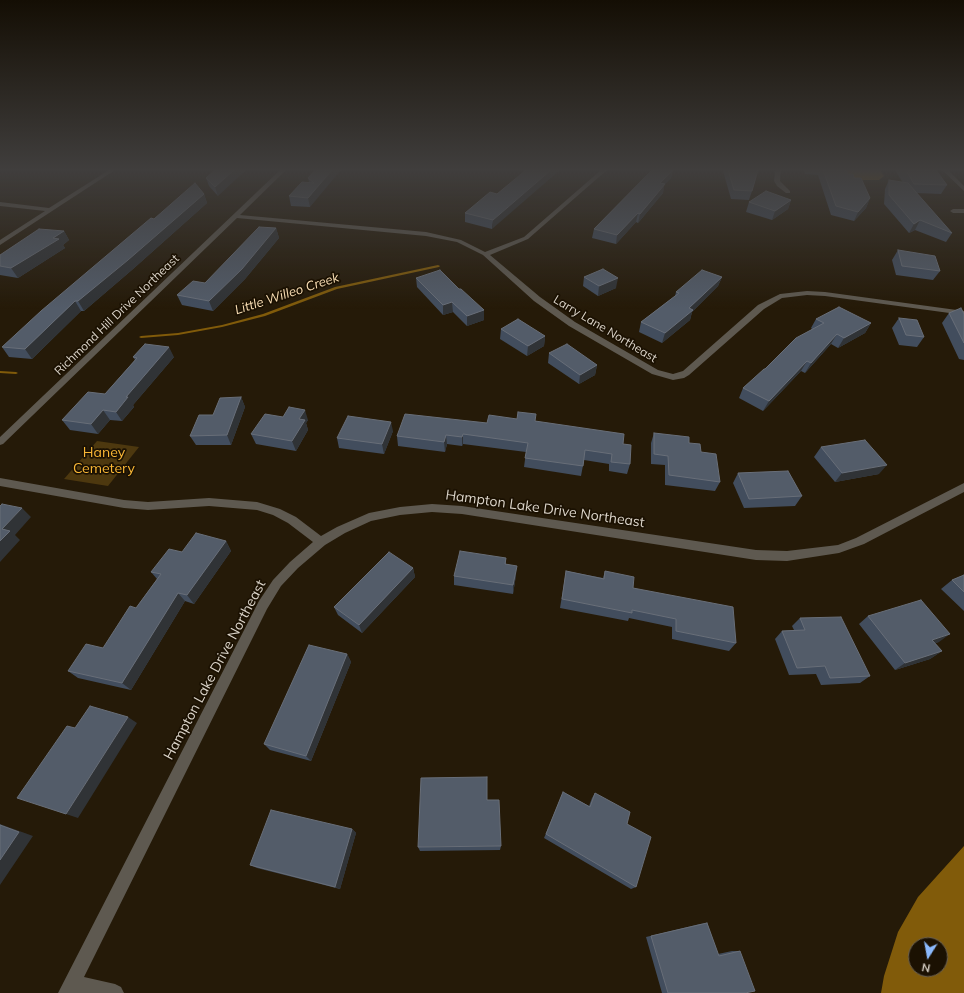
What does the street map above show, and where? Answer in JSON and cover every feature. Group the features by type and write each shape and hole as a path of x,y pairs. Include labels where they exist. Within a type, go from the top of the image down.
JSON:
{"street":[{"path":"0,243 40,216"},
{"name":"Richmond Hill Drive Northeast","path":"0,442 236,216"},
{"name":"Larry Lane Northeast","path":"239,216 439,236 459,241 485,254 537,299 555,312 655,372 673,377 681,376 686,373 761,307 780,296 807,293 825,294 964,313"},
{"path":"485,254 514,244 535,231 552,216"},
{"path":"0,482 124,504 148,506 209,502 257,506 276,512 292,520 320,542"},
{"name":"Hampton Lake Drive Northeast","path":"69,988 263,605 277,583 320,542 341,530 369,517 432,508 462,510 756,555 787,556 839,549 860,540 964,487"},
{"path":"69,988 115,993"}],"green space":[{"name":"Haney Cemetery","path":"97,441 139,447 108,486 64,479"}],"shaded area":[{"path":"964,846 964,993 881,993 884,976 898,932 918,897"}],"building":[{"path":"157,216 178,216 78,301 75,301 25,349 2,347 41,311 151,218 154,219"},
{"path":"478,216 497,216 493,220"},
{"path":"606,216 635,216 617,235 594,229"},
{"path":"907,216 937,216 952,233 920,220 914,224"},
{"path":"259,227 276,228 242,269 209,301 177,295 193,281 205,283"},
{"path":"39,229 64,231 53,238 59,239 11,268 0,266 0,255"},
{"path":"898,250 935,256 940,271 902,266"},
{"path":"603,269 618,278 599,286 584,277"},
{"path":"440,270 459,289 461,289 484,310 467,316 452,302 443,305 416,278"},
{"path":"702,270 722,277 689,308 693,310 665,333 641,322 679,293 676,292"},
{"path":"839,307 871,323 844,338 837,334 811,363 807,361 769,401 743,388 765,369 796,338 824,323 816,319"},
{"path":"961,308 964,314 964,343 949,313"},
{"path":"899,318 917,320 924,337 906,335"},
{"path":"518,319 545,336 528,346 501,329"},
{"path":"145,344 169,347 126,397 128,397 116,412 103,410 91,424 62,420 88,392 105,394 137,358 133,357"},
{"path":"567,344 597,365 580,375 549,353"},
{"path":"241,397 227,435 190,436 199,415 213,415 220,398"},
{"path":"289,407 305,410 299,419 305,420 292,441 251,434 265,414 283,417"},
{"path":"518,412 536,414 535,421 624,434 623,444 631,445 630,464 611,462 612,454 585,450 583,466 525,458 528,443 463,434 462,437 446,435 444,442 397,436 405,414 487,423 489,415 517,419"},
{"path":"348,416 391,422 382,444 337,438"},
{"path":"654,433 689,437 689,443 700,444 701,452 716,454 720,482 669,475 668,456 654,454"},
{"path":"865,440 887,465 842,473 821,447"},
{"path":"788,471 802,496 749,499 738,473"},
{"path":"2,504 22,508 2,529 10,531 0,541 0,506"},
{"path":"196,533 226,541 187,595 178,593 122,683 68,671 86,644 103,648 130,606 136,608 161,574 151,572 169,549 182,552"},
{"path":"460,551 506,558 505,564 517,566 513,585 454,576"},
{"path":"389,552 413,568 359,625 334,607"},
{"path":"566,571 604,579 605,571 634,577 633,588 733,607 736,643 676,631 676,619 632,610 632,613 562,599"},
{"path":"964,575 964,592 952,580"},
{"path":"921,600 950,634 932,640 942,651 905,663 868,616"},
{"path":"841,617 870,676 830,678 825,666 797,668 782,631 805,630 800,618"},
{"path":"309,645 347,654 306,756 264,744"},
{"path":"90,706 128,717 66,814 17,798 67,726 75,728"},
{"path":"487,777 487,800 499,800 501,846 418,847 421,778"},
{"path":"563,792 590,807 595,793 630,812 627,824 651,837 636,887 546,834"},
{"path":"271,810 352,829 335,887 250,865"},
{"path":"0,825 19,832 0,860"},
{"path":"707,923 719,956 740,951 755,991 745,993 668,993 651,936"}],"waterway":[{"name":"Little Willeo Creek","path":"141,337 178,334 222,326 264,315 336,288 438,266"},
{"name":"Little Willeo Creek","path":"0,372 16,373"}]}
